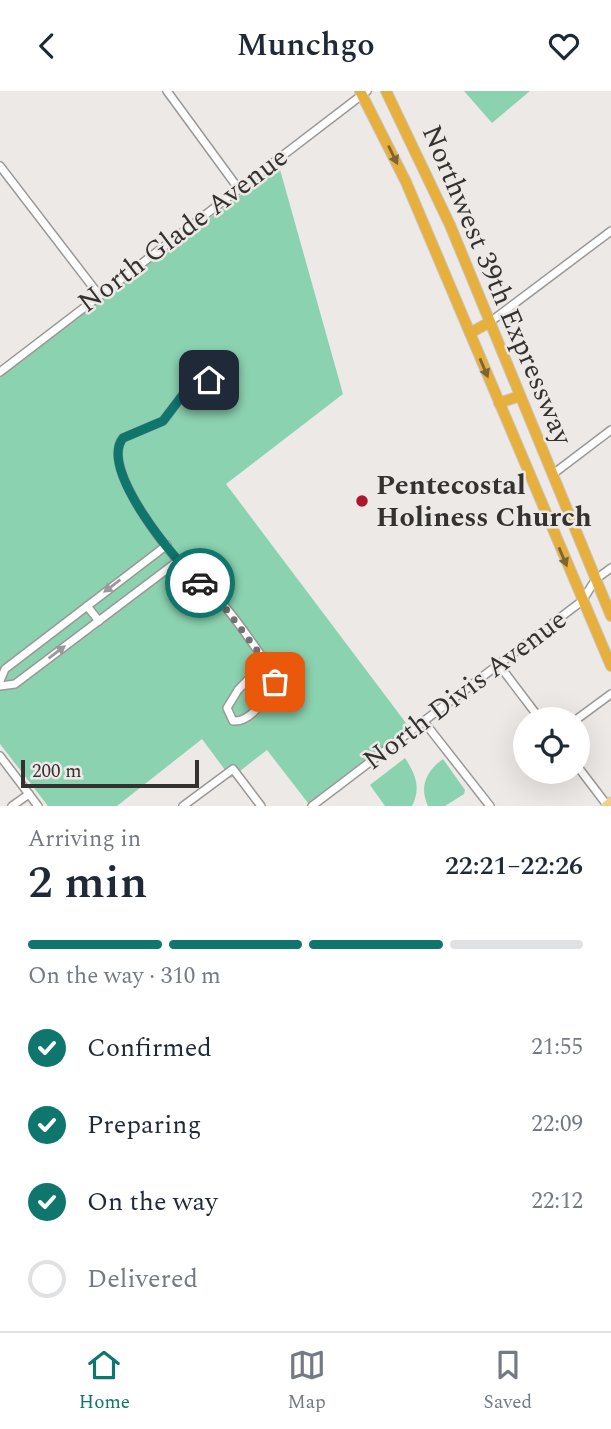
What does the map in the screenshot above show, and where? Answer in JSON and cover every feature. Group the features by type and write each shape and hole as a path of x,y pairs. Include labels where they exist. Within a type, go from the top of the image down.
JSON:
{"highway":[{"name":"Northwest 39th Expressway","path":"386,91 434,188 611,616"},
{"name":"Northwest 39th Expressway","path":"363,92 406,181 611,666"},
{"path":"470,333 490,322"},
{"path":"499,403 520,396"}],"street":[{"path":"167,91 238,188"},
{"name":"North Glade Avenue","path":"0,372 363,92"},
{"path":"0,166 99,295"},
{"path":"490,322 611,231"},
{"path":"209,380 185,392 163,421 123,438 117,452 120,469 132,497 178,561 220,601 274,673 275,682 248,718 233,720 227,708 231,699 265,662"},
{"path":"553,474 611,430"},
{"path":"167,545 5,669 0,684 15,684 178,561"},
{"name":"North Divis Avenue","path":"312,806 425,723 582,601 596,579 611,568"},
{"path":"87,605 99,621"},
{"path":"499,665 531,707"},
{"path":"590,709 611,694"},
{"path":"425,723 490,806"},
{"path":"0,756 38,806"},
{"path":"183,806 233,769 261,806"},
{"path":"590,782 608,805"},
{"path":"12,806 29,794"}],"green space":[{"path":"464,91 530,91 492,123"},
{"path":"279,166 343,394 226,484 409,727 308,803 267,750 231,778 202,739 117,806 48,806 0,744 0,376"},
{"path":"405,758 416,782 415,799 412,806 385,806 370,785"},
{"path":"443,759 465,790 464,794 445,806 428,806 424,786 428,774"}],"way so far":[{"path":"200,583 220,601 274,673 275,682"}],"place":[{"name":"Pentecostal Holiness Church","path":"362,501"}],"route":[{"path":"200,583 178,561 132,497 120,469 117,452 123,438 152,428 163,421 185,392 209,380"}]}
